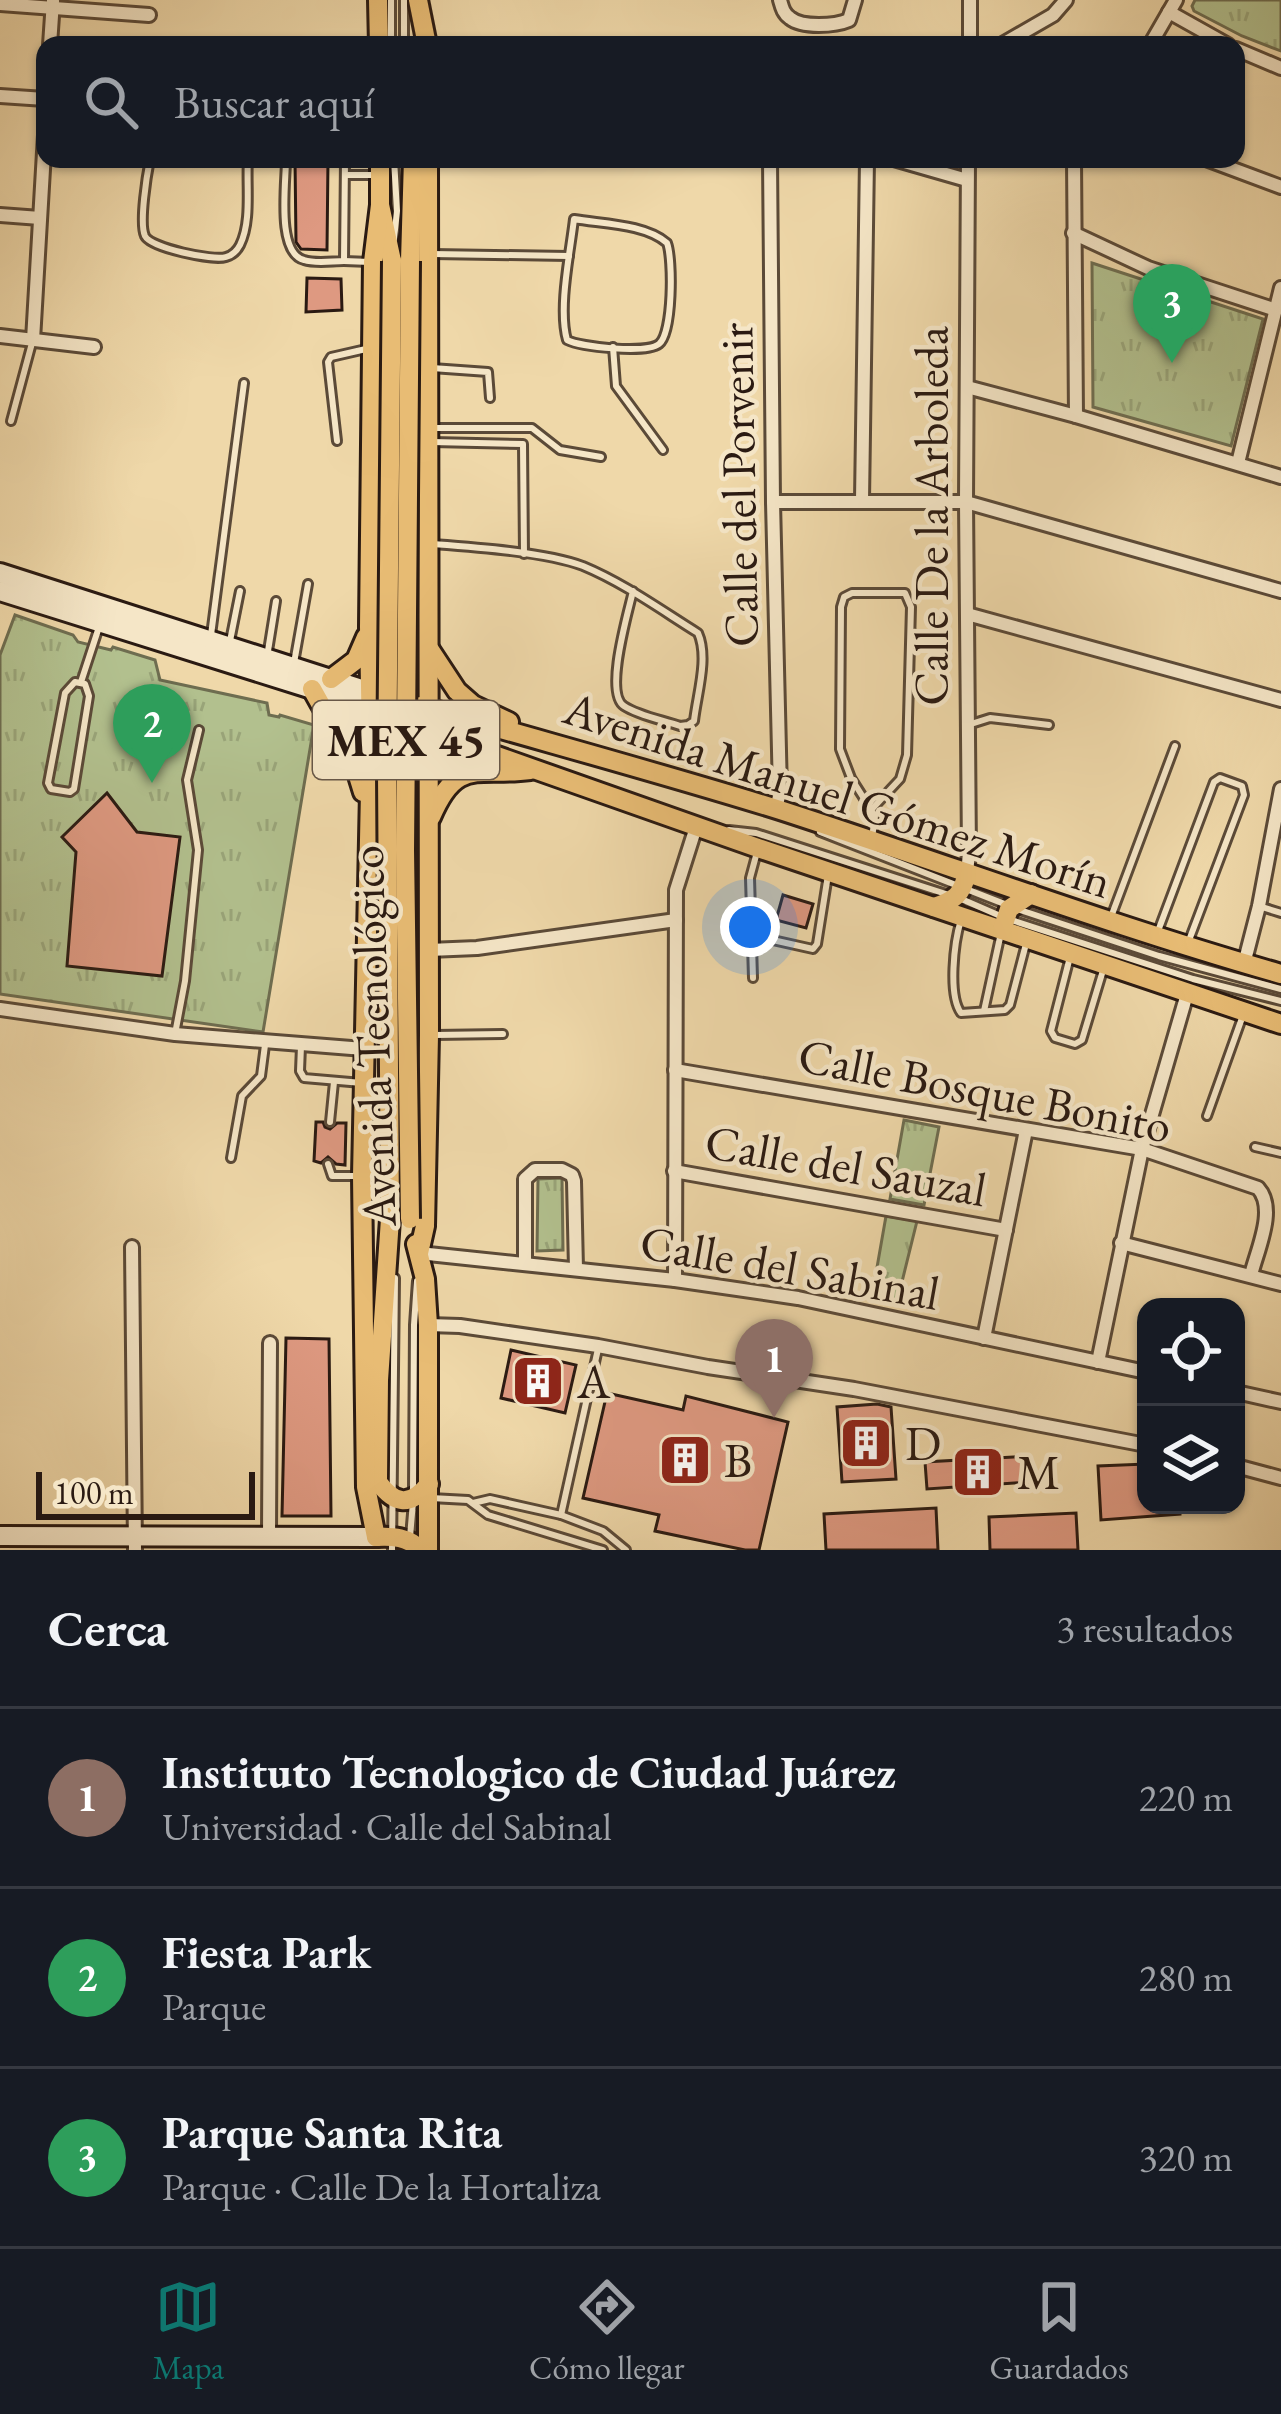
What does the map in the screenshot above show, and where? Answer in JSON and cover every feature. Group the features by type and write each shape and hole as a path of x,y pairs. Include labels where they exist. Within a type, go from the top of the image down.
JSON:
{"main road":[{"path":"378,0 379,36"},
{"path":"417,36 418,0"},
{"path":"418,0 425,36"},
{"name":"Avenida Tecnológico","path":"380,168 380,205 401,260"},
{"name":"Avenida Tecnológico","path":"400,1546 385,1490 380,1380 400,1220 405,850 401,260 408,168"},
{"path":"400,1546 366,1487 362,1177 371,744 372,349 426,168"},
{"path":"401,260 428,368 429,1035 425,1226 418,1253"},
{"path":"0,573 103,615"},
{"path":"0,591 267,658 371,692 429,741"},
{"path":"331,679 356,660 369,627"},
{"path":"215,647 312,689 371,692 390,686 405,688 428,675"},
{"path":"428,647 457,691 521,733"},
{"path":"312,689 356,766 368,810"},
{"name":"Avenida Manuel Gómez Morín","path":"371,692 872,841 1006,918 1028,938 1281,1024"},
{"path":"371,744 402,730 429,741"},
{"name":"Avenida Manuel Gómez Morín","path":"429,741 534,770 934,907 962,893 1031,894 1281,974"},
{"path":"429,821 440,795 466,773 534,770"},
{"path":"1006,918 1031,894"},
{"name":"Avenida Tecnológico","path":"400,1220 418,1253 428,1324 424,1494 400,1546"},
{"path":"385,1490 406,1501 424,1494"},
{"path":"0,1536 135,1543 400,1546"}],"street":[{"path":"780,0 794,20 840,24 849,20 855,0"},
{"path":"970,0 970,36"},
{"path":"1018,36 1053,15 1066,0"},
{"path":"0,4 53,4 149,15"},
{"path":"51,36 53,4"},
{"path":"1155,36 1172,6 1216,36"},
{"path":"1245,53 1281,68"},
{"path":"0,96 36,98"},
{"path":"33,340 43,168"},
{"name":"Calle del Porvenir","path":"770,168 776,809"},
{"path":"862,500 867,168"},
{"path":"925,168 967,180"},
{"name":"Calle De la Arboleda","path":"962,893 970,854 968,168"},
{"path":"1074,168 1076,416"},
{"path":"1230,168 1281,187"},
{"path":"0,215 40,218"},
{"path":"1073,233 1148,268 1276,310"},
{"path":"1238,463 1281,288"},
{"path":"0,336 94,347"},
{"path":"967,387 1281,477"},
{"path":"773,502 966,502 1281,591"},
{"path":"968,614 1281,700"},
{"path":"1244,964 1277,840 1281,789"},
{"path":"675,1280 676,890 696,827"},
{"path":"429,950 478,948 676,920"},
{"path":"1098,1362 1142,1149 1187,994"},
{"path":"0,1009 175,1034 364,1049"},
{"name":"Calle Bosque Bonito","path":"675,1070 1142,1149 1263,1191 1268,1207 1251,1275"},
{"path":"984,1338 1026,1130"},
{"path":"525,1263 525,1179 535,1170 562,1170 574,1180 576,1269"},
{"name":"Calle del Sauzal","path":"674,1171 1006,1230"},
{"path":"1121,1243 1281,1284"},
{"path":"132,1247 135,1543"},
{"name":"Calle del Sabinal","path":"418,1253 798,1298 1137,1370"},
{"path":"428,1324 598,1346 1137,1442"},
{"path":"270,1343 278,1542"},
{"path":"1245,1394 1281,1402"},
{"path":"1245,1468 1281,1478"}],"lane":[{"path":"391,0 391,36"},
{"path":"404,0 404,36"},
{"path":"148,168 144,223 149,241 221,258 236,251 244,231 248,168"},
{"path":"286,168 286,240 292,254 303,260 570,256"},
{"path":"344,261 345,168"},
{"path":"345,176 376,168"},
{"path":"395,168 401,260"},
{"path":"574,219 653,233 668,243 671,269 665,336 654,346 613,347 570,343 565,336 574,219"},
{"path":"10,421 33,340"},
{"path":"613,347 616,386 663,450"},
{"path":"337,441 328,362 331,357 372,349"},
{"path":"428,368 488,372 490,398"},
{"path":"215,647 244,383"},
{"path":"428,435 532,428 560,450 601,457"},
{"path":"428,435 523,444 524,554"},
{"path":"429,544 581,565 633,591 702,637 694,721 688,725 624,706 614,692 633,591"},
{"path":"293,667 308,584"},
{"path":"215,647 240,591"},
{"path":"872,809 900,779 907,754 911,608 905,593 852,593 841,607 840,749 850,778 872,809 872,841"},
{"path":"267,658 276,602"},
{"path":"81,682 103,615"},
{"path":"81,682 89,696 70,793 51,789 48,783 64,693 81,682"},
{"path":"968,724 990,718 1049,725"},
{"path":"175,1034 198,850 188,780 199,730"},
{"path":"1109,921 1175,746"},
{"path":"1156,937 1214,782 1220,778 1242,786 1244,793 1187,947"},
{"path":"776,809 962,893 1006,918 1193,979 1281,1001"},
{"path":"696,827 756,832 962,893"},
{"path":"753,978 750,878 758,848"},
{"path":"750,935 812,949 818,944 829,872"},
{"path":"962,893 954,1000 961,1013 1005,1010 1010,1005 1028,938"},
{"path":"1259,906 1281,913"},
{"path":"1006,918 1281,989"},
{"path":"984,1011 1006,918"},
{"path":"1071,953 1051,1031 1075,1044 1082,1040 1105,964"},
{"path":"1207,1116 1244,1012"},
{"path":"429,1035 503,1034"},
{"path":"231,1158 242,1096 261,1076 265,1041"},
{"path":"301,1046 304,1078 364,1083"},
{"path":"330,1122 334,1082"},
{"path":"1255,1147 1281,1154"},
{"path":"328,1164 332,1176 362,1177"},
{"path":"418,1253 413,1325 424,1494 461,1499 488,1515 604,1550"},
{"path":"561,1515 598,1346"},
{"path":"473,1503 490,1499 561,1515 603,1531 626,1550"}],"green space":[{"path":"1195,0 1281,0 1281,51 1242,36 1192,6"},
{"path":"1092,263 1263,319 1231,446 1093,407"},
{"path":"15,615 73,635 78,642 155,660 160,680 267,703 269,715 314,725 263,1032 0,994 0,655"},
{"path":"904,1120 939,1127 924,1205 890,1199"},
{"path":"562,1178 563,1250 537,1251 538,1179"},
{"path":"886,1216 917,1221 897,1302 872,1296"}],"building":[{"path":"295,168 328,168 327,250 301,249 296,242"},
{"path":"307,278 341,279 342,310 306,312"},
{"path":"107,793 137,832 180,837 162,976 67,966 76,852 62,837"},
{"path":"783,895 813,904 806,928 776,920"},
{"path":"316,1122 330,1129 346,1123 345,1165 328,1157 321,1163 314,1161"},
{"path":"286,1338 329,1339 331,1516 282,1516"},
{"name":"A","path":"511,1350 576,1365 565,1413 501,1398"},
{"name":"B","path":"607,1393 683,1410 686,1396 788,1422 759,1550 655,1531 659,1515 583,1498"},
{"name":"D","path":"837,1407 891,1407 896,1479 842,1482"},
{"name":"M","path":"1029,1456 1030,1482 927,1489 925,1462"},
{"path":"1137,1464 1137,1514 1180,1514 1101,1520 1098,1466"},
{"path":"936,1508 938,1550 826,1550 824,1514"},
{"path":"1076,1513 1078,1550 990,1550 989,1517"}],"place":[{"name":"Parque Santa Rita","path":"1172,363"},
{"name":"Fiesta Park","path":"152,783"},
{"name":"A","path":"538,1381"},
{"name":"Instituto Tecnologico de Ciudad Juárez","path":"774,1418"},
{"name":"D","path":"866,1443"},
{"name":"B","path":"685,1460"},
{"name":"M","path":"978,1472"}]}
